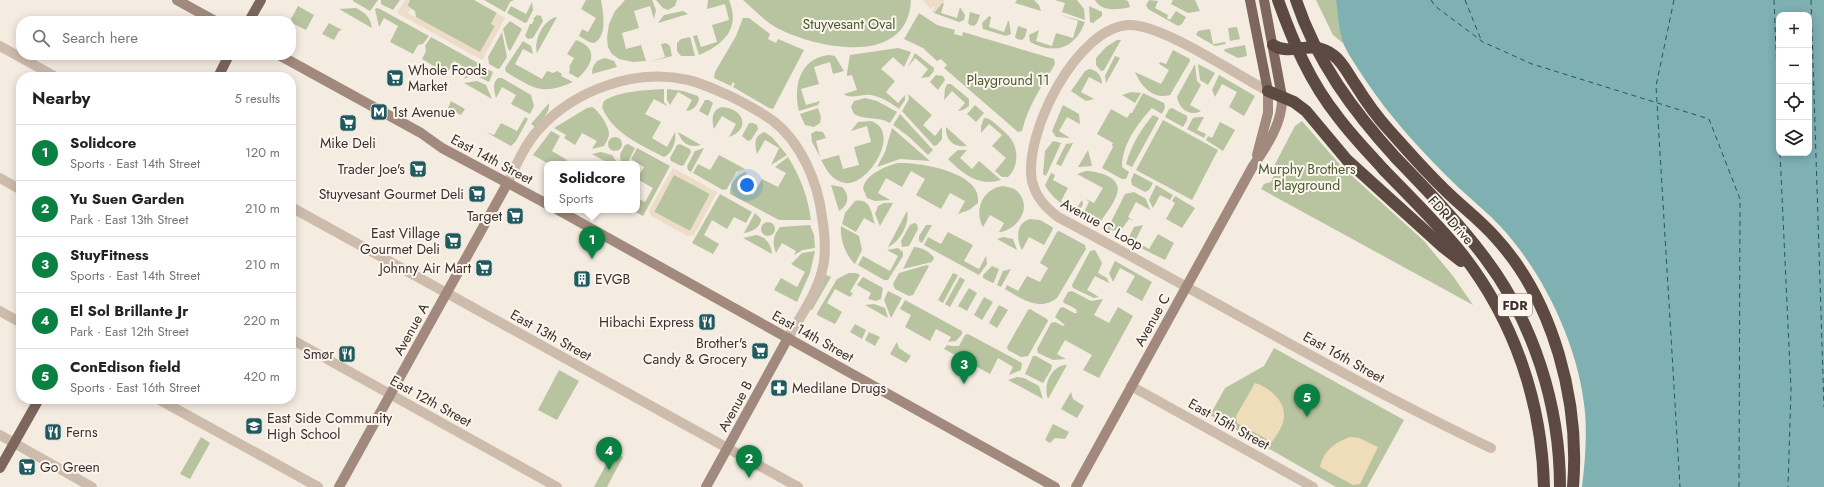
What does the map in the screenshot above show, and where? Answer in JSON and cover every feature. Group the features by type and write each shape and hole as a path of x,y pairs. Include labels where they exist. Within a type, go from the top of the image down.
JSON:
{"highway":[{"name":"FDR Drive","path":"1278,0 1295,47 1319,90 1341,121 1384,170 1440,229 1473,268 1491,296 1514,341 1526,373 1539,424 1544,487"},
{"name":"FDR Drive","path":"1296,0 1312,38 1335,82 1360,117 1475,244 1505,287 1521,318 1540,365 1550,398 1558,444 1560,487"},
{"path":"1273,45 1287,50 1314,47 1327,52 1338,60 1386,128 1445,190 1496,238 1514,262 1532,291 1548,324 1564,372 1573,423 1572,487"},
{"path":"1268,90 1306,110 1336,148 1356,169 1443,247 1473,268"}],"main road":[{"path":"177,0 206,16"},
{"path":"252,16 261,0"},
{"name":"Avenue C","path":"1250,0 1268,90 1267,117 1253,166"},
{"name":"Avenue C","path":"1076,487 1253,166 1264,150 1274,131 1282,108 1282,97 1264,0"},
{"path":"221,72 227,60"},
{"name":"East 14th Street","path":"288,60 421,133 442,148 544,202"},
{"name":"Avenue A","path":"339,487 507,184"},
{"name":"East 14th Street","path":"563,213 1055,487"},
{"name":"Avenue B","path":"706,487 788,338"},
{"path":"0,468 36,404"}],"street":[{"name":"Avenue C Loop","path":"1187,286 1058,216 1042,203 1036,193 1032,181 1031,159 1033,145 1046,108 1061,81 1082,52 1106,31 1129,25 1154,30 1268,90"},
{"path":"0,46 16,55"},
{"path":"25,60 47,72"},
{"path":"507,184 532,138 548,121 584,95 617,82 653,77 688,80 717,90 755,109 773,121 800,153 813,180 822,209 825,248 822,270 817,287 788,338"},
{"path":"0,178 16,187"},
{"name":"East 13th Street","path":"296,210 798,487"},
{"name":"East 16th Street","path":"1187,286 1424,415 1491,448"},
{"path":"0,311 16,320"},
{"name":"East 12th Street","path":"296,342 557,487"},
{"name":"East 15th Street","path":"1131,386 1313,487"},
{"path":"167,404 318,487"},
{"path":"0,435 92,487"}],"green space":[{"path":"353,0 378,0 370,11 353,1"},
{"path":"381,0 400,0 393,10 381,4"},
{"path":"410,0 474,0 497,13 491,24 495,26 480,53 416,17 415,11 407,6"},
{"path":"484,0 514,0 510,2 505,12"},
{"path":"586,0 601,0 604,23 601,35 594,43 589,42 579,36 582,29 588,32 596,18 581,9"},
{"path":"625,0 652,0 656,10 654,19 650,6 634,11 639,28 622,33 626,49 641,45 646,61 633,62 619,59 612,54 608,47 607,38 609,24 615,11"},
{"path":"656,0 677,0 675,6 668,10 663,8"},
{"path":"708,0 729,0 733,19 728,35 716,46 699,55 693,36 697,35 701,47 717,42 712,25 729,20 725,4 707,9"},
{"name":"Stuyvesant Oval","path":"743,0 911,0 906,21 895,36 878,44 859,47 838,46 816,42 796,36 769,23"},
{"path":"1017,0 1034,0 1039,5 1041,11 1015,3"},
{"path":"1055,0 1077,0 1084,9 1085,20 1062,12 1065,3"},
{"path":"1095,0 1125,0 1128,1 1130,7 1111,9 1101,7"},
{"path":"1149,0 1158,1 1155,8 1168,15 1167,18 1170,20 1176,11 1186,17 1182,24 1178,26 1148,9 1146,5"},
{"path":"1173,0 1195,0 1200,11 1188,13 1171,4"},
{"path":"1316,0 1336,0 1344,44 1333,35"},
{"path":"532,2 533,10 525,23 507,13 511,6 526,14"},
{"path":"944,3 941,13 957,18 960,7 965,15 964,20 959,22 934,13 940,4"},
{"path":"298,6 314,15 306,30 296,25 296,16 293,16"},
{"path":"1089,6 1102,12 1102,16 1093,23 1090,22"},
{"path":"356,8 367,15 372,28 339,9"},
{"path":"377,8 429,36 423,44 418,45 413,54 390,42 398,26 384,18 379,27 375,9"},
{"path":"683,11 688,14 658,23 664,15"},
{"path":"970,12 980,15 974,26 968,23"},
{"name":"Playground 11","path":"919,13 937,25 955,30 954,34 962,36 963,32 1054,59 1055,64 1040,88 1028,113 1022,131 1018,132 944,68 947,65 941,59 937,61 923,48 904,39"},
{"path":"537,15 541,16 543,21 533,38 528,39 525,36 530,24 532,24 533,19"},
{"path":"1061,15 1085,22 1081,31 1070,44 1055,49 1039,46 1030,42 1029,35 1039,30 1036,41 1052,46 1056,33 1073,38 1078,21"},
{"path":"989,16 991,17 989,27 1004,32 1009,21 1011,34 1006,36 983,29 982,23"},
{"path":"557,17 537,53 536,48 538,36 548,22"},
{"path":"743,18 749,18 770,34 768,39 776,43 778,39 804,50 773,109 733,87 735,84 733,82 731,86 714,78 715,72 736,36"},
{"path":"510,21 522,29 510,51 508,49 503,29"},
{"path":"329,23 342,30 339,31 334,40 322,34"},
{"path":"1018,26 1027,29 1025,37 1022,40 1015,37"},
{"path":"1237,27 1240,39 1230,41 1228,28"},
{"path":"1210,29 1213,44 1225,42 1226,44 1215,46 1196,35 1198,31"},
{"path":"502,32 507,57 498,69 489,64 488,57"},
{"path":"431,37 478,63 479,67 473,75 464,79 469,70 454,61 447,74 422,59 426,51 425,46"},
{"path":"690,37 695,56 681,56 677,51 677,43 681,39"},
{"path":"576,40 588,47 591,52 590,62 587,68 578,78 569,73 569,67 574,58 567,54"},
{"path":"1117,40 1121,40 1104,70 1101,71 1096,65 1096,58 1106,47"},
{"path":"523,41 531,46 533,54 523,49 515,64 542,79 547,71 553,73 557,71 562,74 561,76 573,82 553,89 538,88 531,86 506,72 505,68"},
{"path":"666,43 670,46 672,56 649,62 665,57 661,44"},
{"path":"1245,45 1247,56 1238,58 1224,51 1225,49"},
{"path":"898,48 911,52 904,67 893,57 881,69 895,81 886,92 898,103 905,95 905,100 899,109 879,97 868,95 847,96 844,94 857,90 852,75 847,76 850,55"},
{"path":"1173,50 1190,59 1190,61 1170,95 1164,96 1153,94 1144,87 1135,72 1161,84 1169,70 1159,64 1160,62 1166,64"},
{"path":"915,53 934,68 934,71 929,77 921,78 928,69 915,58 908,67"},
{"path":"829,55 835,56 844,71 833,74 830,62 814,67 819,84 801,89 806,105 820,101 818,105 799,111 797,102 798,83 805,67 819,57"},
{"path":"1115,56 1120,58 1106,83 1105,76"},
{"path":"605,58 614,61 617,67 592,74 595,63"},
{"path":"1195,64 1197,81 1201,85 1190,105 1201,111 1193,113 1186,111 1180,105 1177,97"},
{"path":"1198,64 1215,73 1208,85 1200,80"},
{"path":"482,68 493,72 489,82 479,77"},
{"path":"1089,69 1098,74 1101,78 1102,84 1089,77 1081,92 1094,99 1086,101 1071,91 1085,71"},
{"path":"936,75 943,76 945,80 938,90 930,82"},
{"path":"1219,75 1255,96 1244,116 1229,107 1237,92 1222,84 1215,97 1212,90"},
{"path":"498,78 502,78 531,95 534,106 530,114 511,104 516,95 502,87 496,98 494,84"},
{"path":"477,81 486,85 492,99 464,83"},
{"path":"947,84 951,84 969,99 969,106 958,111 965,103 952,91 944,100"},
{"path":"664,89 664,102 667,106 654,99 645,114 661,122 652,138 667,147 675,132 673,146 669,153 664,157 637,143 620,131 607,116 602,107 604,101 617,95"},
{"path":"667,89 683,91 698,96 699,99 697,104 693,109 686,111 692,100 678,92 670,105 667,100"},
{"path":"1131,92 1141,93 1135,103 1122,95"},
{"path":"1143,93 1164,103 1165,107 1162,114 1152,108 1131,135 1125,151 1122,167 1129,172 1126,179 1122,179 1102,168 1113,147 1113,143 1097,134 1111,109 1127,118 1130,113 1132,113"},
{"path":"908,94 932,115 923,125 935,136 942,127 942,139 937,145 934,146 902,111 909,99"},
{"path":"865,98 877,101 897,112 890,123 881,119 862,117 854,114 851,107 854,101"},
{"path":"705,100 709,100 713,103 708,116 699,111"},
{"path":"451,101 465,109 461,115 448,108"},
{"path":"549,103 547,113 535,127 531,124"},
{"path":"975,105 984,113 976,122 967,114"},
{"path":"1063,105 1079,114 1080,124 1067,117 1059,131 1070,138 1056,137 1052,131"},
{"path":"592,107 603,119 609,131 604,146 592,149 597,141 582,133 575,145 564,138 566,135 554,128 587,108"},
{"path":"722,107 735,111 742,119 741,129 729,137 736,124 722,116 714,129 714,113 718,108"},
{"path":"818,108 821,117 820,123 814,127 805,125 800,114"},
{"path":"1172,108 1187,116 1187,120 1183,127 1165,117 1169,109"},
{"path":"900,114 933,150 928,155 908,136 893,125"},
{"path":"1153,115 1159,118 1132,167 1126,164 1131,151 1144,126"},
{"path":"525,117 528,119 516,141 511,146 486,132 494,135 501,123 517,131"},
{"path":"1204,117 1197,130 1206,134 1204,138 1187,129 1193,118"},
{"path":"984,118 990,119 1008,135 1014,143 1016,159 1014,169 1008,177 1002,177 995,171 1006,158 992,146 1002,135 989,124 981,133 981,126"},
{"path":"1163,120 1218,150 1192,200 1136,170"},
{"path":"871,121 882,129 883,134 884,141 878,158 867,173 860,179 845,183 836,180 821,160 839,155 843,169 859,165 854,147 871,142 867,126 851,131 858,122"},
{"name":"Murphy Brothers Playground","path":"1302,121 1341,166 1424,241 1453,276 1473,305 1261,189 1264,184 1271,182 1275,173 1273,171 1274,166 1295,126"},
{"path":"1220,122 1235,130 1223,151 1206,140 1208,136 1212,138"},
{"path":"749,123 757,125 758,129 751,140 748,141 742,136"},
{"path":"946,127 967,146 958,146 951,142 947,136"},
{"path":"892,128 930,161 900,159 877,167 885,152"},
{"path":"551,131 560,136 552,151 567,160 544,161 533,155"},
{"path":"816,131 823,132 826,138 816,141 820,157 812,142 811,134"},
{"path":"678,132 701,145 693,146 686,144"},
{"path":"764,132 772,137 787,155 771,165 779,148 765,140 757,154 756,151 756,139"},
{"path":"615,137 620,139 622,144 620,149 615,151 610,149 608,144 610,139"},
{"path":"1053,141 1061,143 1046,176 1043,174 1045,151"},
{"path":"1073,143 1061,166 1056,164 1066,144"},
{"path":"628,144 635,148 628,161 621,161 620,154 625,145"},
{"path":"680,144 690,149 691,152 684,165 681,166 671,161 670,158 677,145"},
{"path":"637,148 670,166 643,216 638,213 640,213 640,200 645,202 653,188 640,181 640,174 644,167 640,165 640,161 634,161 631,159"},
{"path":"704,148 691,172 688,170 687,166 695,151"},
{"path":"958,150 967,150 960,158 972,169 979,161 1001,180 986,182 972,178 960,170 948,159"},
{"path":"1088,150 1092,166 1078,167"},
{"path":"601,152 612,155 616,161 605,161 592,154"},
{"path":"719,155 745,169 736,172 727,189 723,190 693,173 698,164 710,170"},
{"path":"788,157 803,187 811,220 779,220 730,194 731,187 737,177 740,174 747,172 739,187 753,195 762,179 778,187 786,173 775,167"},
{"path":"898,163 920,164 948,171 960,176 971,184 977,192 978,203 969,210 958,214 965,201 950,193 941,209 916,195 925,179 911,171 902,187 886,178 878,193 890,200 875,201 867,198 863,188 868,179 877,171"},
{"path":"1086,171 1096,172 1108,176 1113,179 1118,188 1114,201 1100,223 1097,224 1082,216 1089,202 1086,199 1094,203 1103,188 1077,174"},
{"path":"1051,173 1055,175 1053,180 1068,188 1061,201 1076,209 1082,200 1083,204 1078,214 1059,202 1048,190 1045,185"},
{"path":"1134,173 1153,183 1149,190 1145,192 1132,185 1131,180"},
{"path":"674,174 710,194 690,231 654,212"},
{"path":"831,185 842,187 846,193 847,200 845,206 839,211"},
{"path":"1156,185 1173,195 1170,200 1160,195 1153,208 1149,200"},
{"path":"1004,186 1016,190 1022,198 1024,205 1021,217 1017,223 1006,230 999,232 1004,223 990,215 983,227 979,214 982,200 986,195 997,187"},
{"path":"1134,192 1146,199 1150,210 1136,202 1128,217 1134,221 1129,219 1122,229 1107,230 1125,194"},
{"path":"720,194 752,212 746,223 734,217 727,229 712,220 704,235 719,244 713,254 692,243"},
{"path":"1175,196 1195,208 1182,228 1166,219 1175,203 1172,201"},
{"path":"855,201 864,202 870,207 875,224 864,218 856,232 842,224 845,213"},
{"path":"884,203 893,203 880,226 875,214 878,206"},
{"path":"907,211 908,216 903,232 892,245 888,247"},
{"path":"755,213 761,219 761,222 758,227 750,232 744,233"},
{"path":"1030,219 1040,220 1053,229 1044,245 1029,237 1022,250 1018,232 1022,224"},
{"path":"768,222 773,224 775,229 773,234 768,236 763,234 761,229 763,224"},
{"path":"914,223 917,224 918,229 909,246 902,247 901,241 910,225"},
{"path":"810,225 814,235 815,248 803,250 794,255 796,251 782,243 776,253 774,239 780,227"},
{"path":"926,225 932,225 922,243 919,241 919,236"},
{"path":"1143,225 1135,241 1149,249 1158,234 1174,243 1165,260 1127,241 1134,227"},
{"path":"841,226 859,236 862,250 855,264 848,256 844,246 841,236"},
{"path":"1059,231 1085,245 1086,249 1057,298 1044,304 1037,304 1024,300 1005,289 1007,285 1018,291 1027,276 1040,282 1048,268 1040,263 1057,232"},
{"path":"948,232 973,245 964,261 979,269 986,256 987,264 979,275 924,245 928,237 941,244"},
{"path":"756,235 763,237 770,247 772,254 743,238"},
{"path":"1003,237 1013,239 1017,250 997,239"},
{"path":"914,247 928,252 934,258 932,262 903,269"},
{"path":"898,248 903,252 903,256 888,280 884,280 858,265 863,256 890,271 898,256 887,250"},
{"path":"1095,250 1102,263 1098,273 1107,278 1109,283 1095,276 1087,290 1099,297 1094,298 1073,288 1072,285 1090,251"},
{"path":"815,251 810,273 797,302 774,290 781,278 797,287 805,272 791,264 802,253"},
{"path":"1115,261 1152,282 1142,301 1126,292 1135,276 1120,268 1113,282 1109,273"},
{"path":"927,265 929,266 913,295 909,296 895,289 893,284 899,273"},
{"path":"992,266 999,269 993,283 983,278 983,275"},
{"path":"1011,269 1001,287 997,285 1003,271"},
{"path":"849,273 856,273 860,275 850,292 853,293 850,297 835,289 827,303 842,312 835,324 817,315 817,313 837,279"},
{"path":"953,273 958,275 943,303 938,300"},
{"path":"826,275 831,277 812,310 810,309"},
{"path":"863,277 883,288 881,299 876,301 868,299 871,293 857,285"},
{"path":"960,277 965,280 950,307 945,304"},
{"path":"969,288 977,293 967,311 958,306"},
{"path":"888,291 902,298 891,318 884,300"},
{"path":"1072,291 1091,301 1103,299 1094,315 1109,323 1118,307 1133,316 1099,378 1083,370 1092,355 1065,340 1057,354 1066,359 1053,360 1038,353 1037,349 1051,323 1055,322 1063,326 1065,325 1055,317 1060,308 1063,307 1077,313 1076,309 1063,301 1068,292"},
{"path":"984,297 993,302 982,320 974,315"},
{"path":"905,300 962,331 962,334 956,341 948,342 951,337 936,329 930,341 905,327 911,315 900,309"},
{"path":"874,304 885,308 888,318 865,305"},
{"path":"999,305 1008,310 997,328 989,323"},
{"path":"1030,309 1048,321 1028,356 1021,357 1008,350 1007,347"},
{"path":"855,324 866,330 862,339 850,332"},
{"path":"869,332 880,337 875,346 865,340"},
{"path":"968,334 1022,363 1021,370 1009,375 1013,367 998,358 990,374 944,349 947,345 959,346 965,335"},
{"path":"897,342 899,348 911,356 906,363 890,354"},
{"path":"1274,348 1404,420 1367,487 1336,487 1210,415 1225,388 1264,366"},
{"path":"1033,356 1036,356 1052,365 1051,370 1043,383 1025,374"},
{"path":"1067,365 1048,399 1046,389 1049,378 1055,370"},
{"path":"559,370 579,381 557,420 538,410"},
{"path":"1017,377 1024,378 1039,386 1043,399 1008,380"},
{"path":"1071,392 1073,399 1084,406 1077,418 1061,409"},
{"path":"1053,424 1069,432 1065,439 1055,438 1050,443 1045,440"},
{"path":"201,437 210,443 190,479 180,474"},
{"path":"613,452 623,457 607,487 594,487"}],"sand":[{"path":"1255,383 1271,391 1279,400 1284,410 1283,423 1272,442 1237,423 1236,416"},
{"path":"1351,437 1359,438 1378,447 1360,484 1353,485 1320,467 1324,456 1335,444"}],"shaded area":[{"path":"405,0 410,0 407,5 411,8 408,13 480,52 495,26 491,24 497,13 505,18 482,60 397,13"},
{"path":"923,0 945,0 934,13 932,12 936,5 930,9"},
{"path":"673,168 717,192 694,235 688,236 651,216 649,210","holes":["674,175 710,194 690,231 654,212"]}],"water":[{"path":"1336,0 1824,0 1824,487 1582,487 1586,431 1581,387 1576,362 1557,313 1545,289 1532,267 1501,227 1433,162 1385,108 1353,62 1342,40"}],"ferry route":[{"path":"1431,0 1435,6 1483,42 1532,64 1709,119 1740,199 1739,487"},
{"path":"1465,0 1482,42"},
{"path":"1674,0 1656,86 1680,487"},
{"path":"1774,0 1778,84"},
{"path":"1811,0 1824,407"},
{"path":"1780,156 1791,389 1788,487"}],"place":[{"name":"Whole Foods Market","path":"395,78"},
{"name":"1st Avenue","path":"379,112"},
{"name":"Mike Deli","path":"348,123"},
{"name":"Trader Joe's","path":"418,169"},
{"name":"Stuyvesant Gourmet Deli","path":"477,194"},
{"name":"Target","path":"515,216"},
{"name":"East Village Gourmet Deli","path":"453,241"},
{"name":"Solidcore","path":"592,259"},
{"name":"Johnny Air Mart","path":"484,268"},
{"name":"EVGB","path":"582,279"},
{"name":"Hibachi Express","path":"707,322"},
{"name":"Brother's Candy & Grocery","path":"760,351"},
{"name":"Smør","path":"347,354"},
{"name":"StuyFitness","path":"964,384"},
{"name":"Medilane Drugs","path":"779,388"},
{"name":"ConEdison field","path":"1307,417"},
{"name":"East Side Community High School","path":"254,426"},
{"name":"Ferns","path":"53,432"},
{"name":"Go Green","path":"27,467"},
{"name":"El Sol Brillante Jr","path":"609,470"},
{"name":"Yu Suen Garden","path":"749,478"}]}
